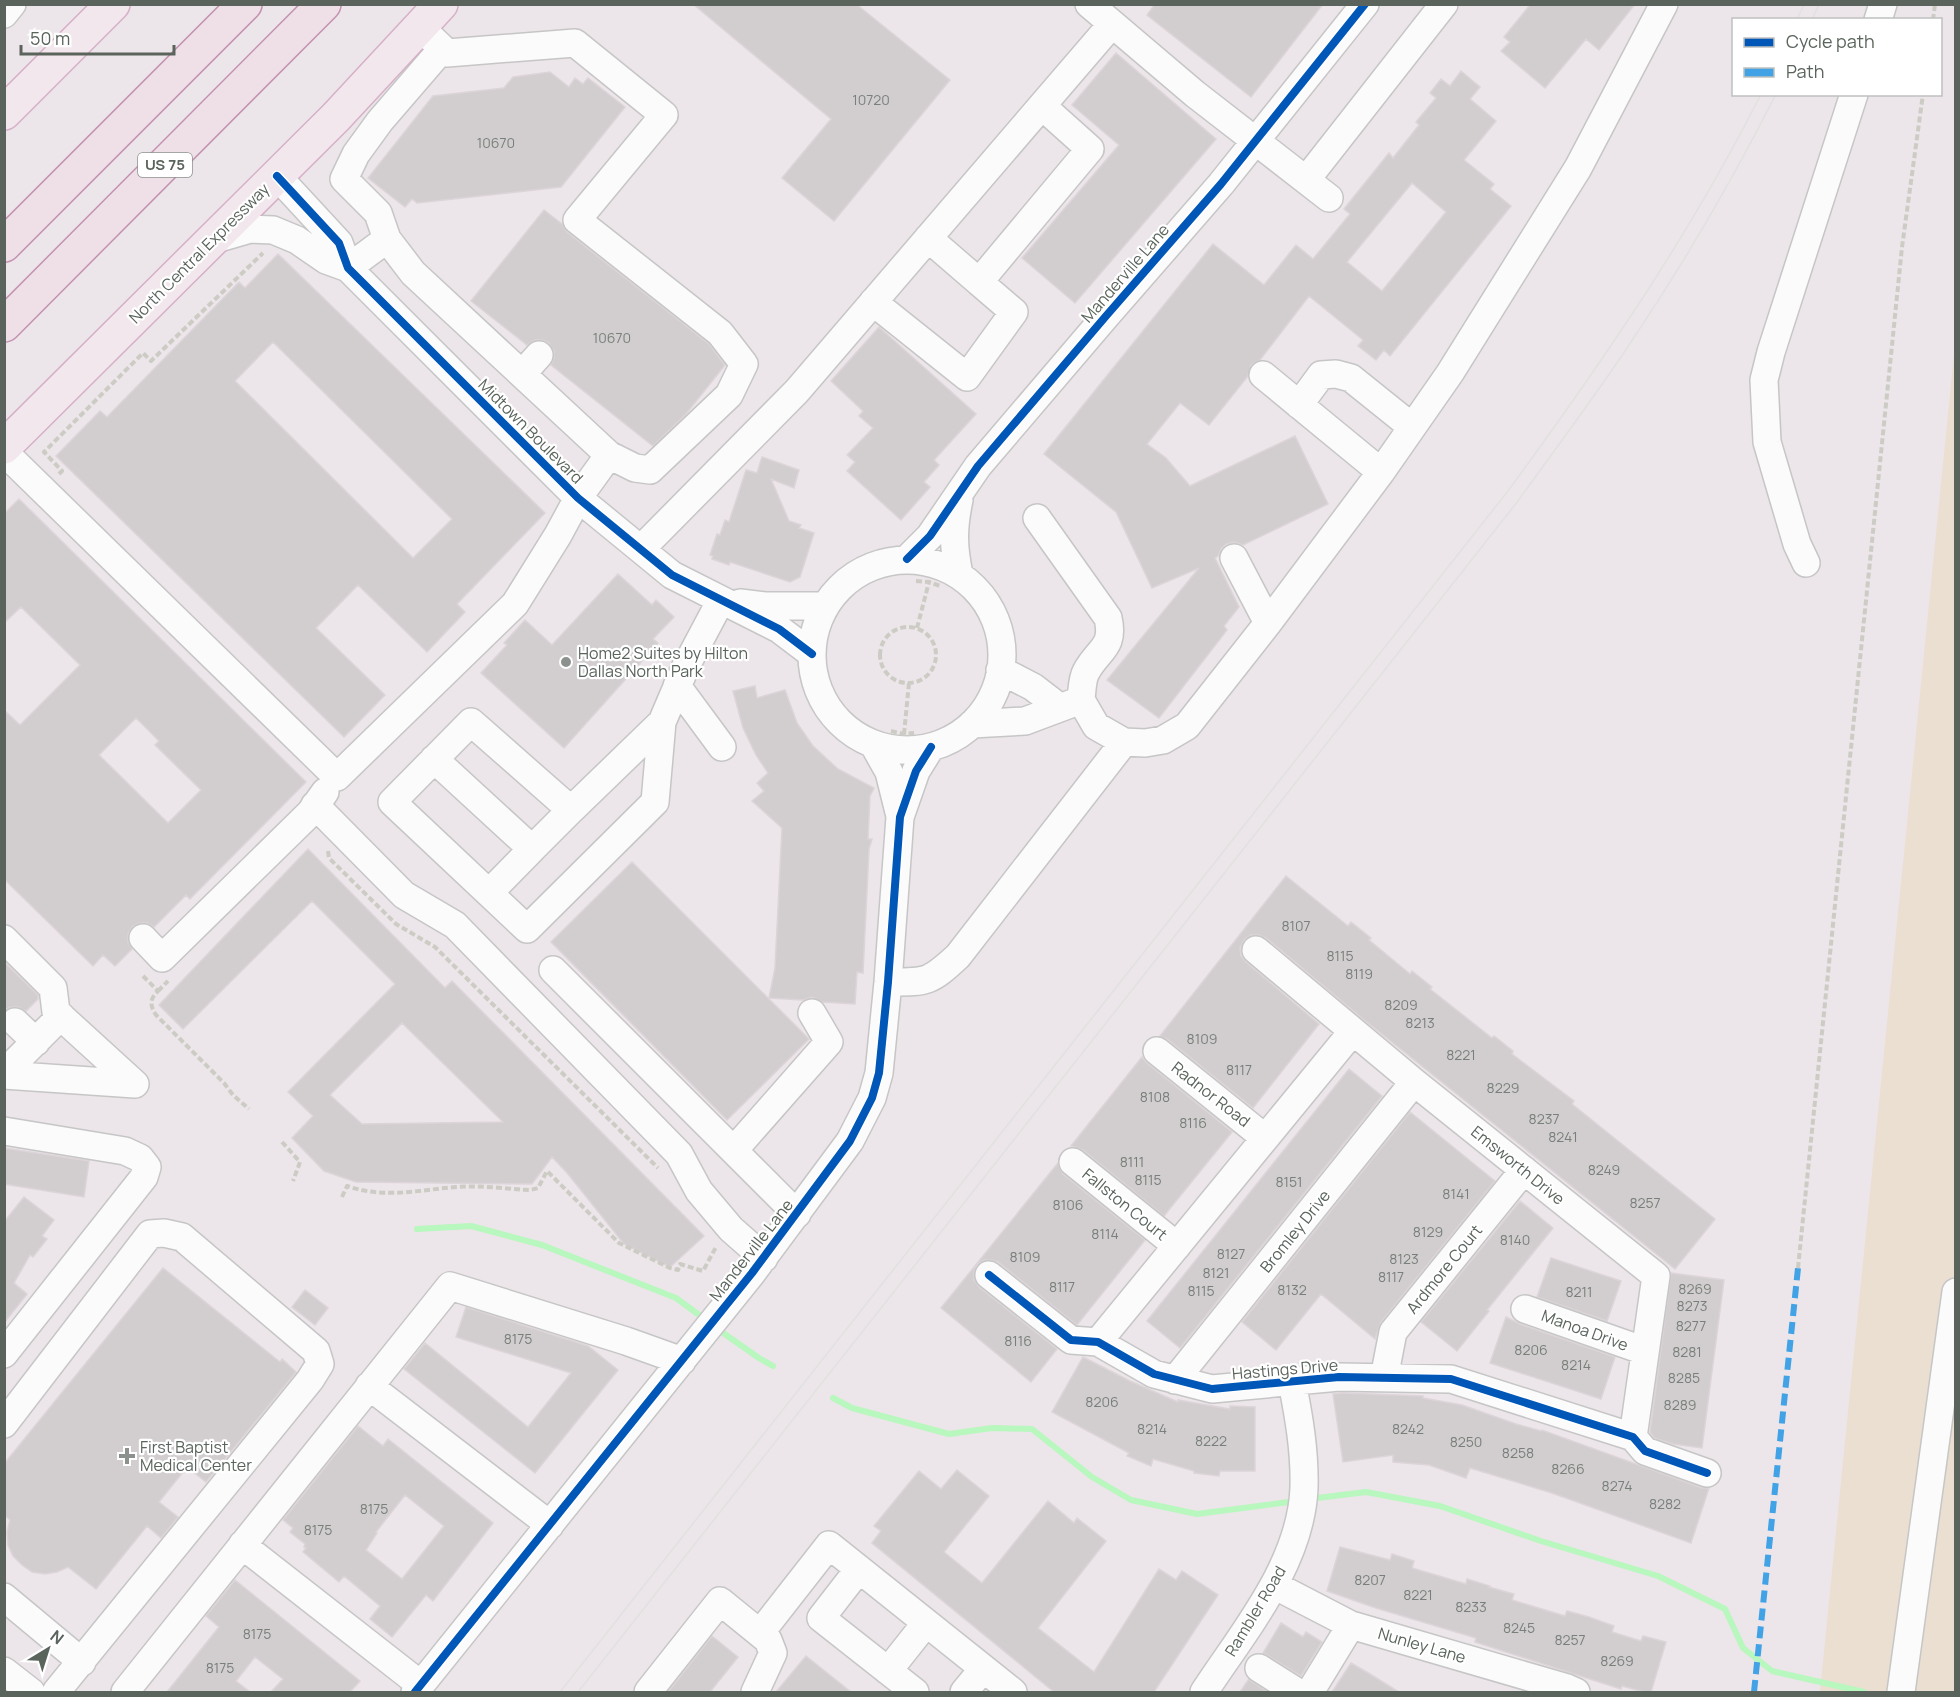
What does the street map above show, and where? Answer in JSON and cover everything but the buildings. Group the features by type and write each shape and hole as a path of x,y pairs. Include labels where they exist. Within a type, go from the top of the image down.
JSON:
{"highway":[{"path":"4,245 245,4"},
{"name":"US 75","path":"4,325 324,4"}],"main road":[{"path":"4,113 113,4"},
{"name":"North Central Expressway","path":"4,447 336,117 434,27"}],"street":[{"path":"4,14 12,4"},
{"path":"1089,4 1256,142 1329,198"},
{"name":"Manderville Lane","path":"907,569 978,466 1256,142 1365,4"},
{"path":"1306,180 1444,4"},
{"path":"1000,670 1070,703 1096,726 1124,742 1145,743 1163,740 1187,726 1268,623 1381,472 1450,373 1578,168 1664,4"},
{"path":"641,549 797,391 1112,24"},
{"path":"434,27 447,53 575,43 664,115 577,220 720,333 744,363 729,395 650,470 635,468 609,455 530,364 490,330 413,273 387,239 378,213 344,179 356,154 380,121 434,27"},
{"path":"1806,563 1797,544 1767,442 1764,380 1853,96"},
{"path":"978,282 1090,149 1042,106"},
{"name":"Midtown Boulevard","path":"277,176 339,243 348,268"},
{"name":"Midtown Boulevard","path":"212,240 250,229 273,230 297,240 326,260 348,268 578,498 672,575 779,630 812,654"},
{"path":"873,302 967,377 1014,312 928,238"},
{"path":"348,268 387,239"},
{"path":"1299,405 1321,375 1336,374 1351,378 1412,427"},
{"path":"1263,375 1381,472"},
{"path":"4,452 337,777"},
{"path":"143,938 162,958 302,821 337,777 515,604 578,498 609,455"},
{"name":"Manderville Lane","path":"955,582 954,523 961,490"},
{"path":"972,724 1025,721 1070,703 1085,673 1109,643 1111,629 1108,618 1037,518"},
{"path":"1234,558 1268,623"},
{"path":"886,561 907,569 936,564 955,582 985,599 998,626 1003,655 998,684 985,711 964,732 923,740 894,752 880,738 853,733 832,714 818,689 812,654 824,606 840,586 861,570 886,561"},
{"path":"571,810 471,722 392,802 527,929 655,802 662,722 686,666 721,600"},
{"name":"Midtown Boulevard","path":"721,600 765,606 824,606"},
{"path":"677,686 722,747"},
{"path":"489,893 662,722"},
{"name":"Manderville Lane","path":"880,738 900,817"},
{"name":"Manderville Lane","path":"418,1689 764,1258 850,1141 872,1098 879,1073 900,817 916,771 923,740"},
{"path":"888,982 921,982 938,975 958,956 1124,742"},
{"path":"434,759 532,849"},
{"path":"315,805 404,895 455,925 679,1154 699,1191 731,1229 764,1258"},
{"path":"4,939 53,988 56,1012 135,1084 4,1074"},
{"name":"Emsworth Drive","path":"1256,950 1414,1082 1656,1276 1633,1437"},
{"path":"553,970 797,1214"},
{"path":"734,1150 829,1042 812,1013"},
{"path":"4,1074 61,1016"},
{"path":"15,1022 36,1042"},
{"path":"1098,1342 1353,1031"},
{"name":"Radnor Road","path":"1157,1051 1265,1138"},
{"name":"Bromley Drive","path":"1175,1380 1414,1082"},
{"path":"4,1131 125,1151 140,1158 147,1167 144,1177 4,1354"},
{"name":"Fallston Court","path":"1073,1162 1177,1246"},
{"name":"Ardmore Court","path":"1384,1378 1393,1332 1524,1170"},
{"path":"4,1424 150,1234 164,1233 182,1237 316,1351 320,1364 310,1380 57,1692"},
{"name":"Hastings Drive","path":"989,1275 1071,1340 1098,1342 1154,1374 1175,1380 1212,1389 1339,1377 1451,1379 1633,1437 1645,1451 1707,1473"},
{"path":"125,1692 450,1286 626,1341 682,1361"},
{"path":"1902,1690 1956,1292"},
{"name":"Manoa Drive","path":"1525,1309 1645,1351"},
{"name":"Rambler Road","path":"1204,1692 1274,1585 1291,1550 1304,1491 1301,1433 1292,1382"},
{"path":"369,1386 550,1526"},
{"path":"242,1545 418,1689"},
{"path":"761,1632 829,1545 1013,1692"},
{"path":"859,1569 821,1618 915,1692"},
{"name":"Nunley Lane","path":"1274,1585 1351,1624 1576,1692"},
{"path":"4,1597 82,1662"},
{"path":"648,1692 720,1601 768,1640 773,1653 755,1692"},
{"path":"888,1671 926,1623"},
{"path":"1310,1692 1351,1624"},
{"path":"1259,1668 1297,1692"},
{"path":"964,1692 983,1669"},
{"path":"4,1671 31,1692"}],"path":[{"path":"1798,1268 1902,246 1923,96"},
{"path":"43,490 62,471 44,452 143,354 151,361 264,252"},
{"path":"907,569 929,582 955,582"},
{"path":"917,628 929,582"},
{"path":"905,626 917,628 930,636 935,644 936,661 927,676 920,681 909,683 893,679 887,674 879,657 880,648 889,633 905,626"},
{"path":"903,734 909,683"},
{"path":"880,738 903,734 923,740"},
{"path":"323,844 328,848 329,858 396,924 435,947 654,1166 661,1170"},
{"path":"174,975 152,997 151,1002 156,1015 249,1109"},
{"path":"143,976 158,991"},
{"path":"282,1142 300,1162 293,1181"},
{"path":"342,1197 347,1186 362,1191 385,1194 458,1187 530,1190 538,1188 547,1171 619,1243 670,1268 678,1270 680,1264 703,1270 720,1241"}],"shaded area":[{"path":"1955,345 1955,1692 1820,1692"}],"waterway":[{"path":"417,1229 471,1226 542,1245 676,1298 706,1320"},
{"path":"716,1328 773,1366"},
{"path":"833,1398 852,1408 949,1434 992,1428 1032,1429 1092,1477 1131,1500 1197,1514 1296,1501"},
{"path":"1309,1499 1366,1492 1440,1506 1541,1541 1658,1576 1725,1609 1743,1648 1772,1671 1864,1692"}],"tram line":[{"path":"1798,18 1804,4"},
{"path":"1813,18 1819,4"},
{"path":"560,1692 1508,491 1643,298 1705,198 1760,96"},
{"path":"578,1692 1518,501 1602,384 1669,284 1724,191 1775,96"}],"marked path":[{"path":"1754,1692 1798,1268"}],"cycle path":[{"path":"907,559 930,536 978,466 1221,184 1365,4"},
{"path":"277,176 339,243 348,268 578,498 672,575 779,629 812,654"},
{"path":"415,1692 752,1273 850,1141 872,1098 879,1073 900,817 916,771 931,747"},
{"path":"989,1275 1071,1340 1098,1342 1154,1374 1212,1389 1339,1377 1451,1379 1633,1437 1645,1451 1707,1473"}],"place":[{"name":"Home2 Suites by Hilton Dallas North Park","path":"566,662"},
{"name":"First Baptist Medical Center","path":"127,1456"}]}
